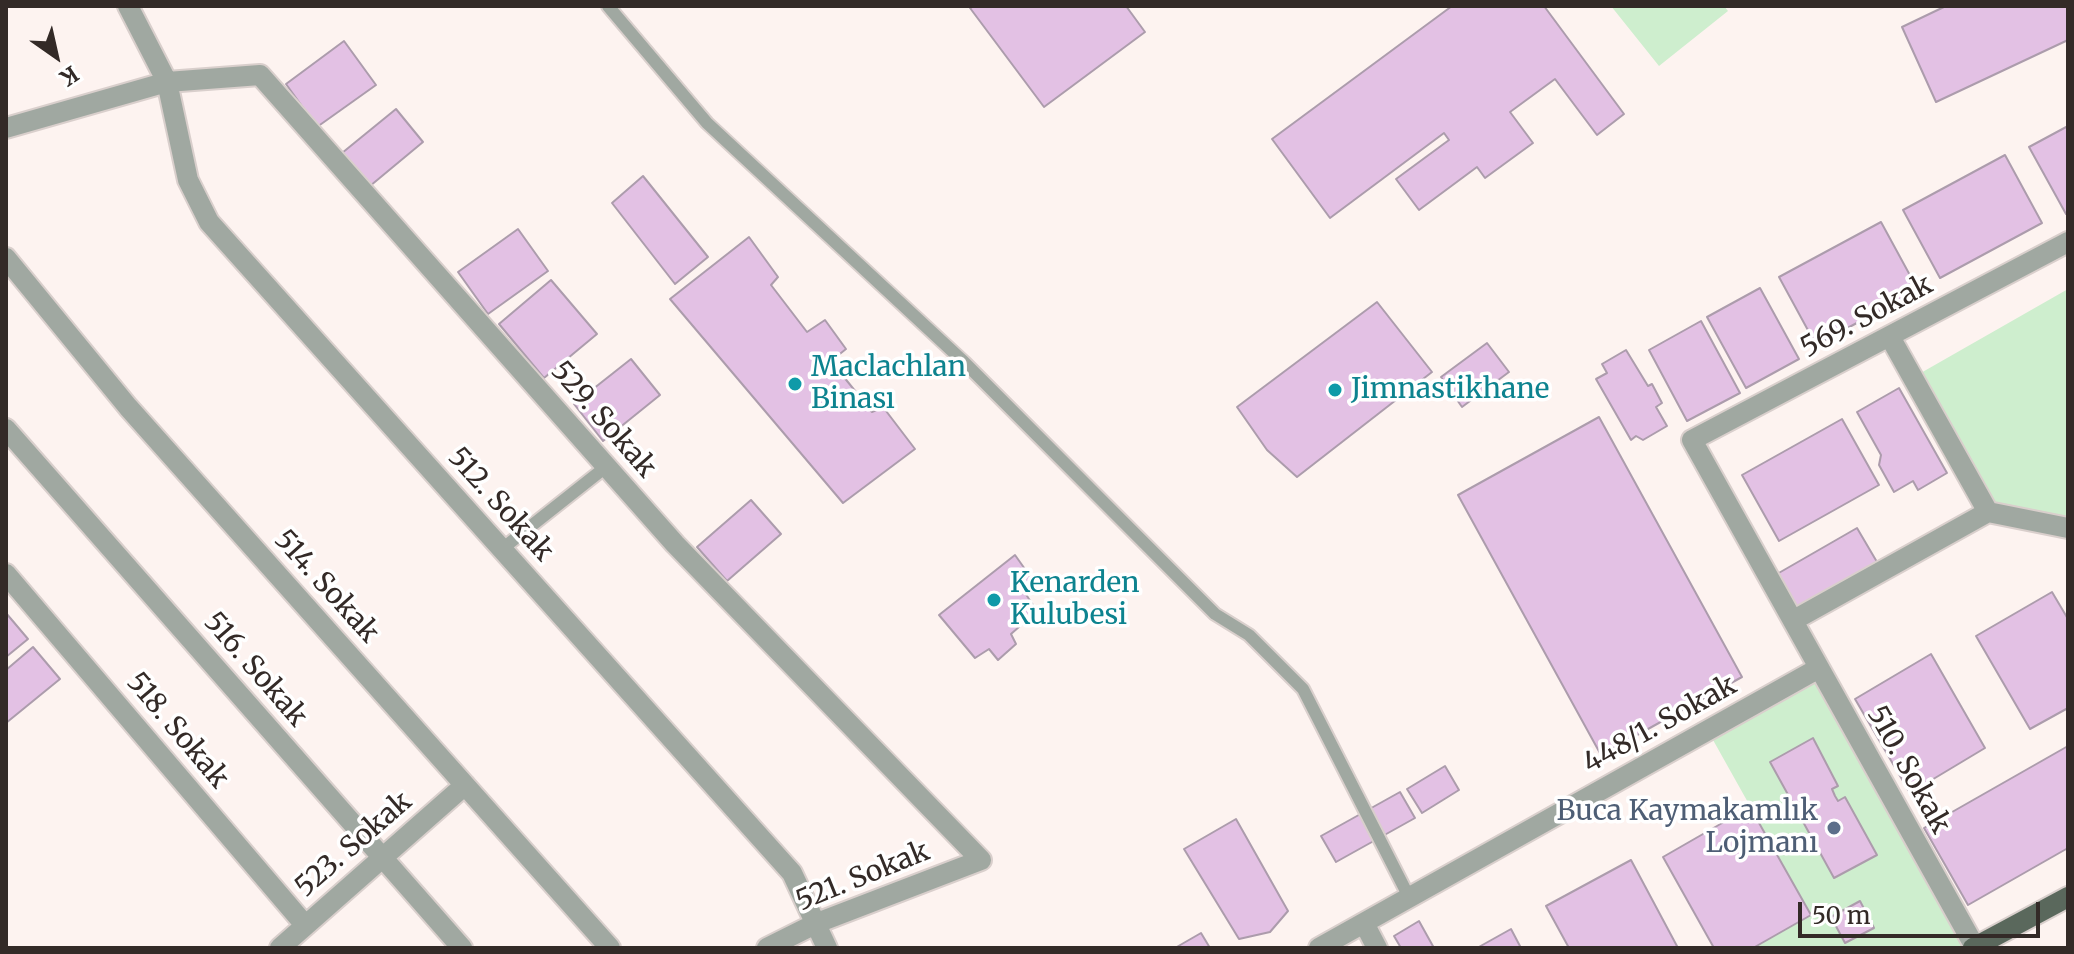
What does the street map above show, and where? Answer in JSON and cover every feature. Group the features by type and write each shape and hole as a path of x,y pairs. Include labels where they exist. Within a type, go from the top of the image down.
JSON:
{"main road":[{"path":"1974,947 2068,897"}],"street":[{"name":"512. Sokak","path":"128,6 167,82 188,180 209,222 792,873 827,948"},
{"name":"529. Sokak","path":"167,82 260,75 675,544 981,860"},
{"path":"6,128 167,82"},
{"name":"569. Sokak","path":"1692,440 2068,242"},
{"name":"514. Sokak","path":"6,258 128,407 610,948"},
{"path":"1890,337 1988,512"},
{"name":"516. Sokak","path":"6,429 462,948"},
{"name":"510. Sokak","path":"1692,440 1974,947"},
{"path":"1794,620 1988,512 2068,528"},
{"name":"518. Sokak","path":"6,574 305,925"},
{"name":"448/1. Sokak","path":"1319,948 1819,668"},
{"name":"523. Sokak","path":"280,948 465,785"},
{"name":"521. Sokak","path":"767,948 817,923 981,860"},
{"path":"1364,923 1377,948"}],"lane":[{"path":"608,6 707,123 964,362 1215,614 1249,635 1303,689 1409,897"},
{"path":"502,549 607,466"}],"green space":[{"path":"1611,6 1724,6 1728,11 1659,66"},
{"path":"2068,289 2068,528 1988,512 1912,378"},
{"path":"1819,668 1973,948 1753,948 1811,915 1708,731"}],"building":[{"path":"1126,6 1145,32 1044,107 970,8"},
{"path":"1452,6 1544,6 1624,114 1597,135 1555,79 1510,112 1533,143 1485,178 1477,167 1419,210 1396,179 1449,140 1444,133 1330,218 1272,139"},
{"path":"1946,6 2068,6 2068,40 1936,102 1902,27"},
{"path":"344,41 376,85 317,127 286,84"},
{"path":"396,109 423,142 370,186 342,153"},
{"path":"2068,126 2068,212 2066,214 2029,147"},
{"path":"2005,155 2042,223 1940,278 1903,210"},
{"path":"643,176 708,257 675,284 612,203"},
{"path":"1881,222 1918,290 1816,345 1779,277"},
{"path":"518,229 548,271 488,314 458,272"},
{"name":"Maclachlan Binası","path":"749,237 778,277 771,285 807,332 825,320 846,349 831,361 872,412 883,407 915,449 843,503 670,299"},
{"path":"551,280 597,334 544,378 499,324"},
{"path":"1760,288 1799,359 1746,388 1707,317"},
{"name":"Jimnastikhane","path":"1377,302 1432,372 1297,477 1267,450 1237,407"},
{"path":"1701,321 1740,393 1687,421 1649,350"},
{"path":"1487,343 1509,372 1462,407 1441,377"},
{"path":"1626,350 1648,386 1652,384 1662,403 1656,407 1667,426 1643,440 1636,436 1631,440 1596,379 1607,373 1602,364"},
{"path":"631,359 660,395 603,441 574,404"},
{"path":"1899,388 1947,473 1918,490 1913,481 1894,492 1879,465 1881,455 1857,412"},
{"path":"1599,417 1742,677 1601,755 1458,495"},
{"path":"1842,419 1879,485 1779,541 1742,475"},
{"path":"751,500 781,534 727,581 697,547"},
{"path":"1857,528 1877,562 1796,608 1777,574"},
{"name":"Kenarden Kulubesi","path":"1015,555 1032,579 1023,590 1037,611 1011,634 1016,644 998,660 989,649 975,658 939,615"},
{"path":"2052,592 2068,619 2068,708 2030,729 1976,636"},
{"path":"6,613 28,639 6,657"},
{"path":"33,647 60,679 6,723 6,670"},
{"path":"1931,654 1985,748 1910,793 1855,699"},
{"name":"Buca Kaymakamlık Lojmanı","path":"1813,738 1838,786 1832,789 1835,796 1838,801 1845,797 1877,855 1834,878 1770,762"},
{"path":"2068,746 2068,848 1968,905 1924,828"},
{"path":"1445,766 1459,790 1422,813 1407,789"},
{"path":"1400,792 1415,818 1336,862 1321,836"},
{"path":"1750,807 1811,915 1753,948 1714,948 1663,857"},
{"path":"1236,819 1288,911 1270,932 1239,939 1184,849"},
{"path":"1631,860 1678,948 1569,948 1546,906"},
{"path":"1860,901 1874,928 1845,943 1831,917"},
{"path":"1419,921 1434,948 1401,948 1394,936"},
{"path":"1511,929 1521,948 1477,948"},
{"path":"1201,933 1210,948 1175,948"}],"place":[{"name":"Maclachlan Binası","path":"795,384"},
{"name":"Jimnastikhane","path":"1335,390"},
{"name":"Kenarden Kulubesi","path":"994,600"},
{"name":"Buca Kaymakamlık Lojmanı","path":"1834,828"}]}
